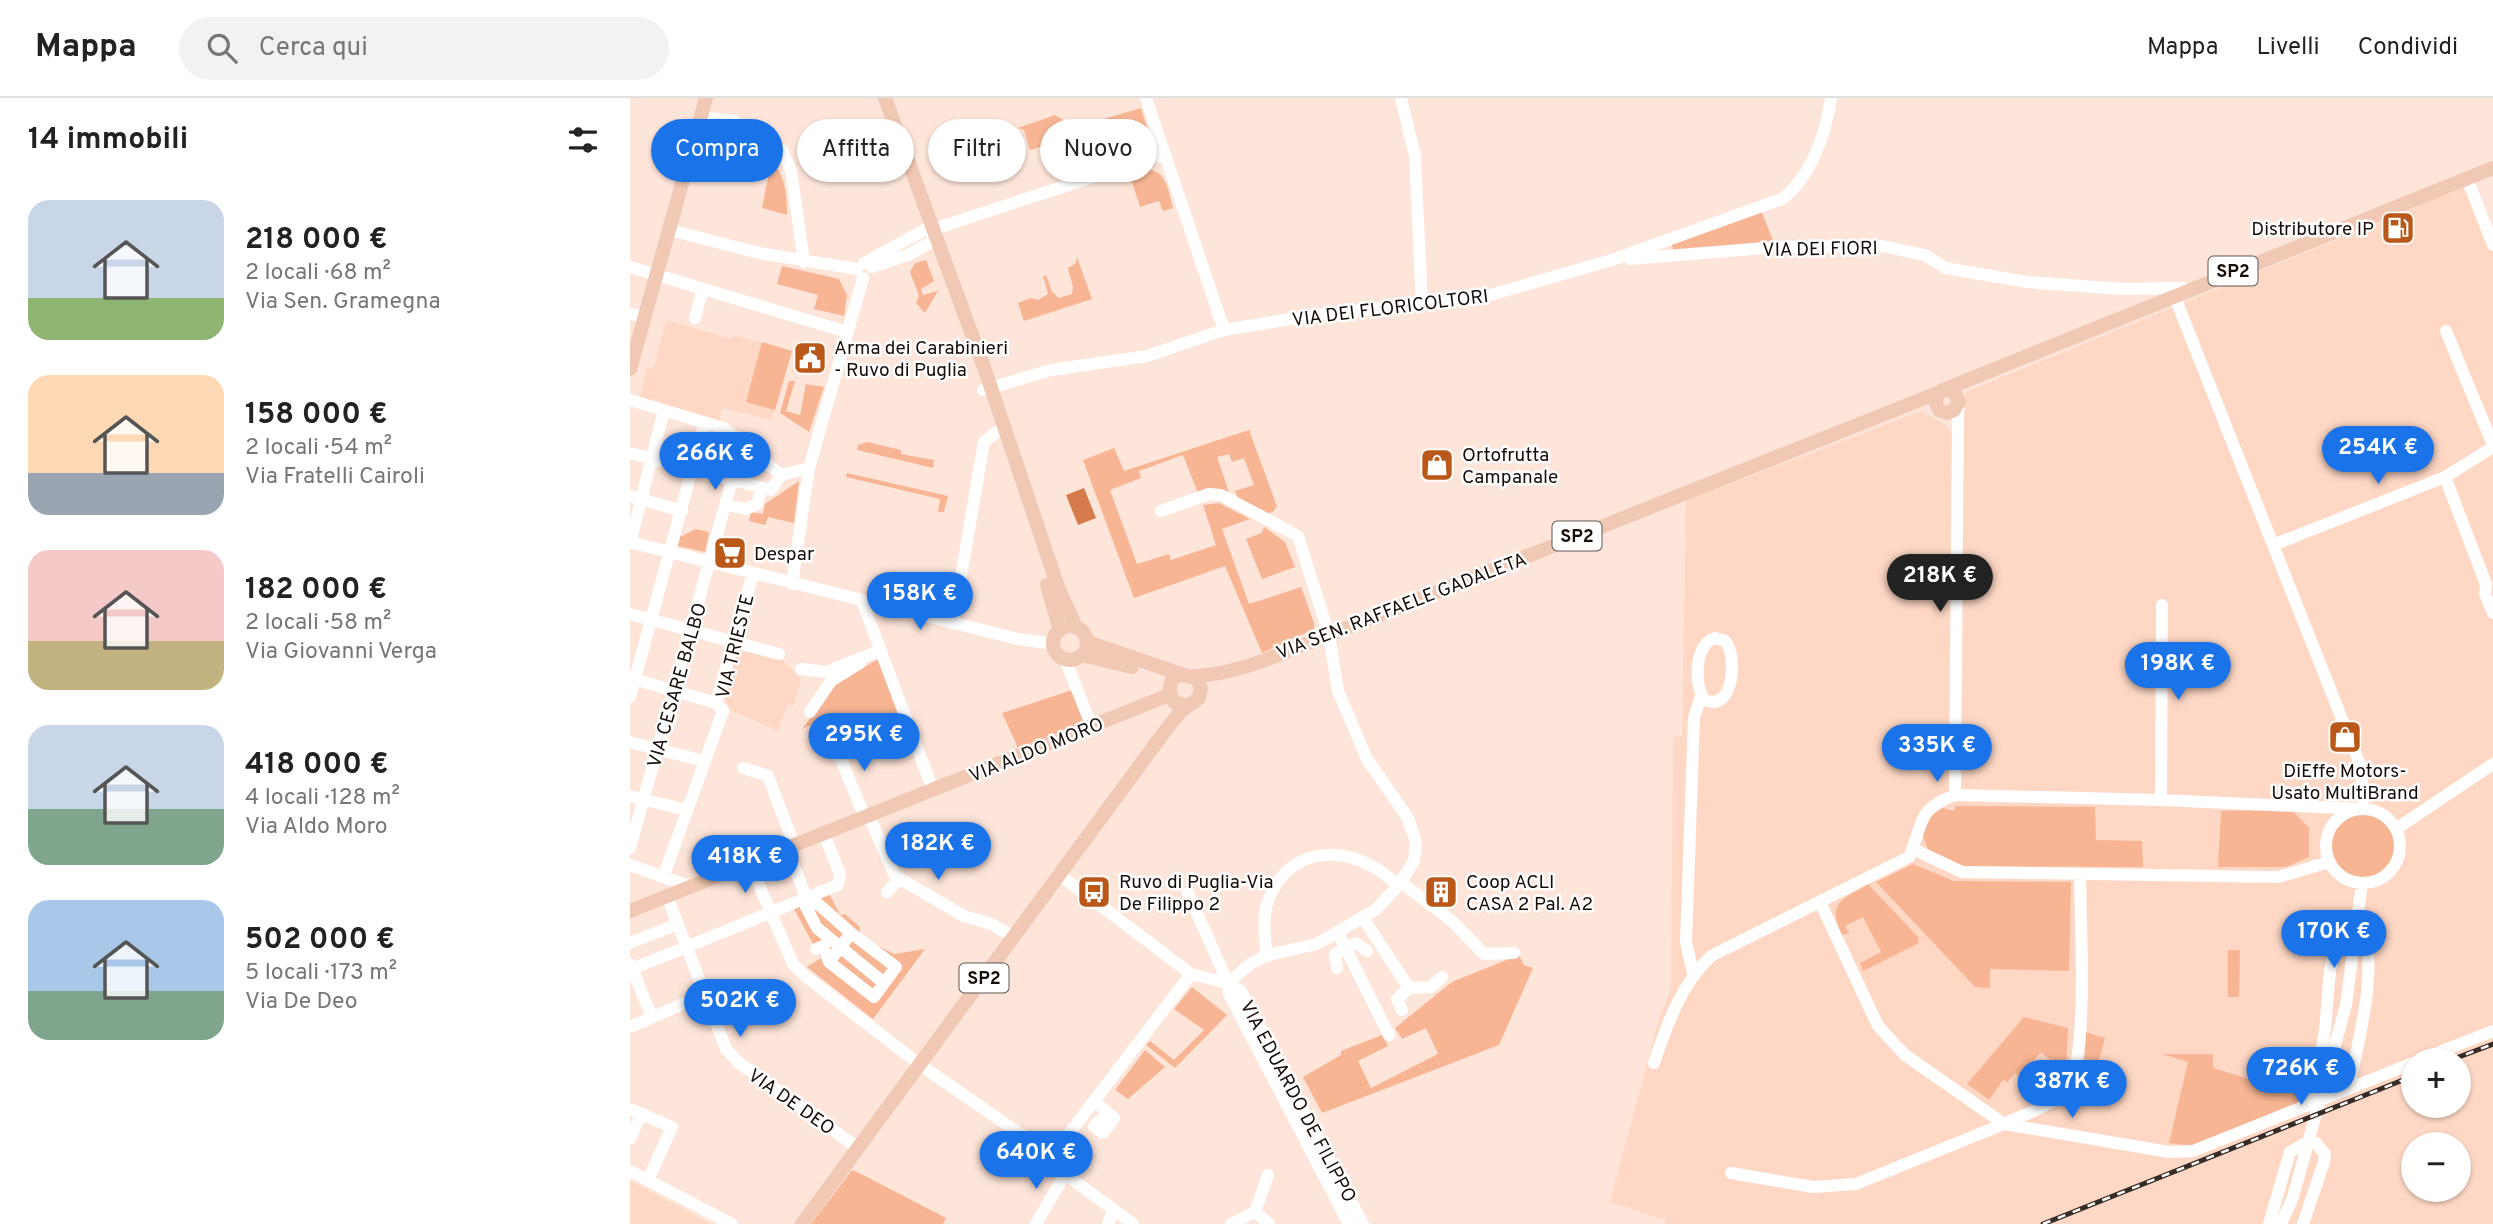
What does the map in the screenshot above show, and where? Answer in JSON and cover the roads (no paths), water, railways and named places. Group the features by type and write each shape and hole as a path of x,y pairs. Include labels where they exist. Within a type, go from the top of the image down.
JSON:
{"main road":[{"path":"631,366 706,98"},
{"path":"877,98 988,382 998,423 1060,630 1054,644 1057,653 1065,659 1074,659 1085,648 1084,633 1076,627 1059,590 998,423"},
{"path":"886,98 930,233"},
{"name":"VIA SEN. RAFFAELE GADALETA","path":"1177,685 1240,668 1329,635 1912,402 1947,400 1975,377 2493,168"},
{"path":"1060,630 1076,627"},
{"path":"1085,648 1177,685 1200,683 1201,693"},
{"name":"VIA SEN. RAFFAELE GADALETA","path":"1187,706 1196,702 1201,693 1240,668"},
{"path":"1177,685 1187,706"},
{"name":"VIA ALDO MORO","path":"630,911 1092,727 1177,685"},
{"name":"SP2","path":"1166,731 1177,685"},
{"name":"SP2","path":"802,1224 1187,706"}],"street":[{"path":"1146,98 1224,330"},
{"path":"1401,98 1415,156 1422,306"},
{"name":"VIA DEI FLORICOLTORI","path":"988,382 1147,356 1224,330 1315,315 1476,299 1612,260 1782,199 1797,188 1828,125 1831,98"},
{"path":"700,117 717,119"},
{"path":"783,152 791,171 804,262"},
{"path":"670,230 804,262 864,269 930,233 1163,154"},
{"path":"2468,178 2493,245"},
{"name":"VIA DEI FIORI","path":"1612,260 1777,247 1882,246 1925,254 1945,268 2027,282 2123,289 2190,288"},
{"path":"630,267 848,332"},
{"path":"792,584 809,468 864,269"},
{"path":"695,318 703,289"},
{"path":"2174,295 2361,767 2364,809"},
{"path":"630,314 645,317"},
{"path":"2273,545 2445,477 2493,446 2446,331"},
{"path":"630,400 723,428 781,475"},
{"path":"1947,400 1958,433 1955,795"},
{"path":"664,410 651,458 636,498 630,543 953,623 1054,644"},
{"path":"630,697 705,422"},
{"path":"953,623 984,442 998,423"},
{"name":"VIA CESARE BALBO","path":"630,848 711,563 742,443"},
{"path":"630,453 771,490 781,475 809,468"},
{"path":"2445,477 2486,584 2485,594 2493,614"},
{"path":"727,505 746,509 757,504 762,488"},
{"path":"1161,511 1209,494 1221,495 1298,536 1329,635 1338,691 1353,730 1367,759 1413,830 1414,861 1399,884 1375,910 1317,944 1267,956 1250,964 1228,988"},
{"path":"636,498 682,511"},
{"name":"VIA TRIESTE","path":"664,875 723,710 716,703 753,574"},
{"path":"862,600 933,790"},
{"path":"2161,800 2162,604"},
{"path":"630,614 779,654"},
{"path":"1693,973 1686,942 1694,718 1701,696 1701,651 1710,639 1720,639 1731,649 1728,691 1723,700 1714,703 1701,696"},
{"path":"800,669 825,672 881,650"},
{"path":"810,712 831,681 860,665 860,658"},
{"path":"1065,659 1092,727"},
{"path":"633,679 716,703"},
{"path":"833,740 895,876 964,916 992,923 1014,937"},
{"path":"630,741 704,761"},
{"path":"2396,829 2493,764"},
{"path":"743,768 768,776 807,900"},
{"path":"1654,1063 1671,1015 1693,973 1712,956 1909,857 1920,822 1934,803 1955,795 2364,809 2382,814 2396,829 2400,847 2394,866 2380,878 2362,883 2346,879 2329,862 2326,844 2332,826 2345,814 2364,809"},
{"path":"630,796 687,810"},
{"path":"652,1017 631,968 807,900 838,885 840,874 824,834"},
{"path":"1913,849 1962,872 2278,877 2329,862"},
{"path":"1267,956 1265,926 1268,900 1285,876 1300,863 1328,855 1356,856 1385,872 1453,922 1484,954 1514,953"},
{"path":"750,864 793,964 805,976 919,1064 1052,1156 1065,1174 1133,1224"},
{"path":"630,865 664,875 691,887"},
{"name":"VIA EDUARDO DE FILIPPO","path":"1060,875 1191,974 1241,990 1363,1224"},
{"path":"1731,1173 1813,1187 1856,1184 2004,1124 2055,1100 2075,1075 2079,1043 2080,875"},
{"path":"887,892 899,879"},
{"path":"2281,1224 2303,1162 2346,1005 2362,883"},
{"name":"VIA EDUARDO DE FILIPPO","path":"1188,893 1248,1032 1349,1224"},
{"name":"VIA DE DEO","path":"667,896 726,1049 739,1063 858,1147"},
{"path":"1820,902 1878,1027 1905,1055 2004,1124 2169,1152 2193,1151 2401,1068"},
{"path":"817,949 823,946 829,962 874,997 896,967 817,903 806,907 817,928 839,949 884,983"},
{"path":"1363,918 1409,988"},
{"path":"630,943 678,924"},
{"path":"2306,1107 2321,1050 2338,937 2343,928 2365,932 2368,947 2364,1007 2349,1089"},
{"path":"829,962 851,933"},
{"path":"1338,933 1389,1035"},
{"path":"1337,968 1335,954 1345,948 1356,943 1367,951"},
{"path":"1052,1156 1191,974"},
{"path":"1402,1010 1397,999 1409,988 1431,987 1442,977"},
{"path":"630,1027 704,995"},
{"path":"2450,1048 2493,1031"},
{"path":"1094,1101 1114,1118 1102,1133 1094,1126 1100,1119"},
{"path":"630,1139 636,1111 672,1127 648,1180"},
{"path":"2269,1224 2287,1158 2297,1146 2311,1143 2322,1148 2324,1162 2303,1224"},
{"path":"630,1171 732,1224"},
{"path":"1036,1224 1065,1174"},
{"path":"1231,1224 1255,1212 1268,1175"},
{"path":"1108,1224 1113,1211"},
{"path":"1255,1212 1269,1224"}],"railway":[{"path":"2471,1052 2493,1044"},
{"path":"2043,1224 2401,1081"}],"place":[{"name":"Distributore IP","path":"2398,228"},
{"name":"Arma dei Carabinieri - Ruvo di Puglia","path":"810,358"},
{"name":"Ortofrutta Campanale","path":"1437,465"},
{"name":"Despar","path":"730,553"},
{"name":"DiEffe Motors- Usato MultiBrand","path":"2345,737"},
{"name":"Ruvo di Puglia-Via De Filippo 2","path":"1094,892"},
{"name":"Coop ACLI CASA 2 Pal. A2","path":"1441,892"}]}
